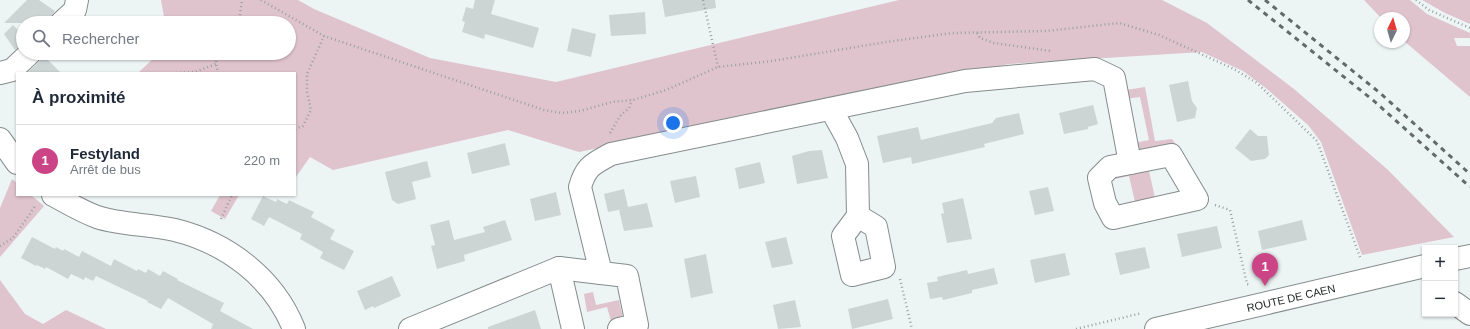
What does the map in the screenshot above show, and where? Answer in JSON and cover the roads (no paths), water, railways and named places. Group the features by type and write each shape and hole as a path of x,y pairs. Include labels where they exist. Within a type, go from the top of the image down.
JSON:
{"street":[{"path":"69,16 75,10 77,0"},
{"path":"0,73 12,70 23,60"},
{"path":"601,273 580,187 584,173 593,164 611,154 965,81 1095,69 1114,78 1130,163"},
{"path":"831,109 847,138 857,164 858,216 843,236 852,274 884,267 876,227 858,216"},
{"path":"0,139 16,162"},
{"path":"46,197 99,217 176,231 213,244 238,259 261,276 278,297 294,329"},
{"path":"1458,258 1470,256"},
{"name":"ROUTE DE CAEN","path":"1156,329 1422,267"},
{"path":"559,268 573,329"},
{"path":"410,329 559,268 627,276 637,325 619,329"},
{"path":"1458,305 1470,314"}],"railway":[{"path":"1248,0 1374,101 1470,187"},
{"path":"1265,0 1380,93 1470,174"}],"place":[{"name":"Festyland","path":"1265,286"}]}
